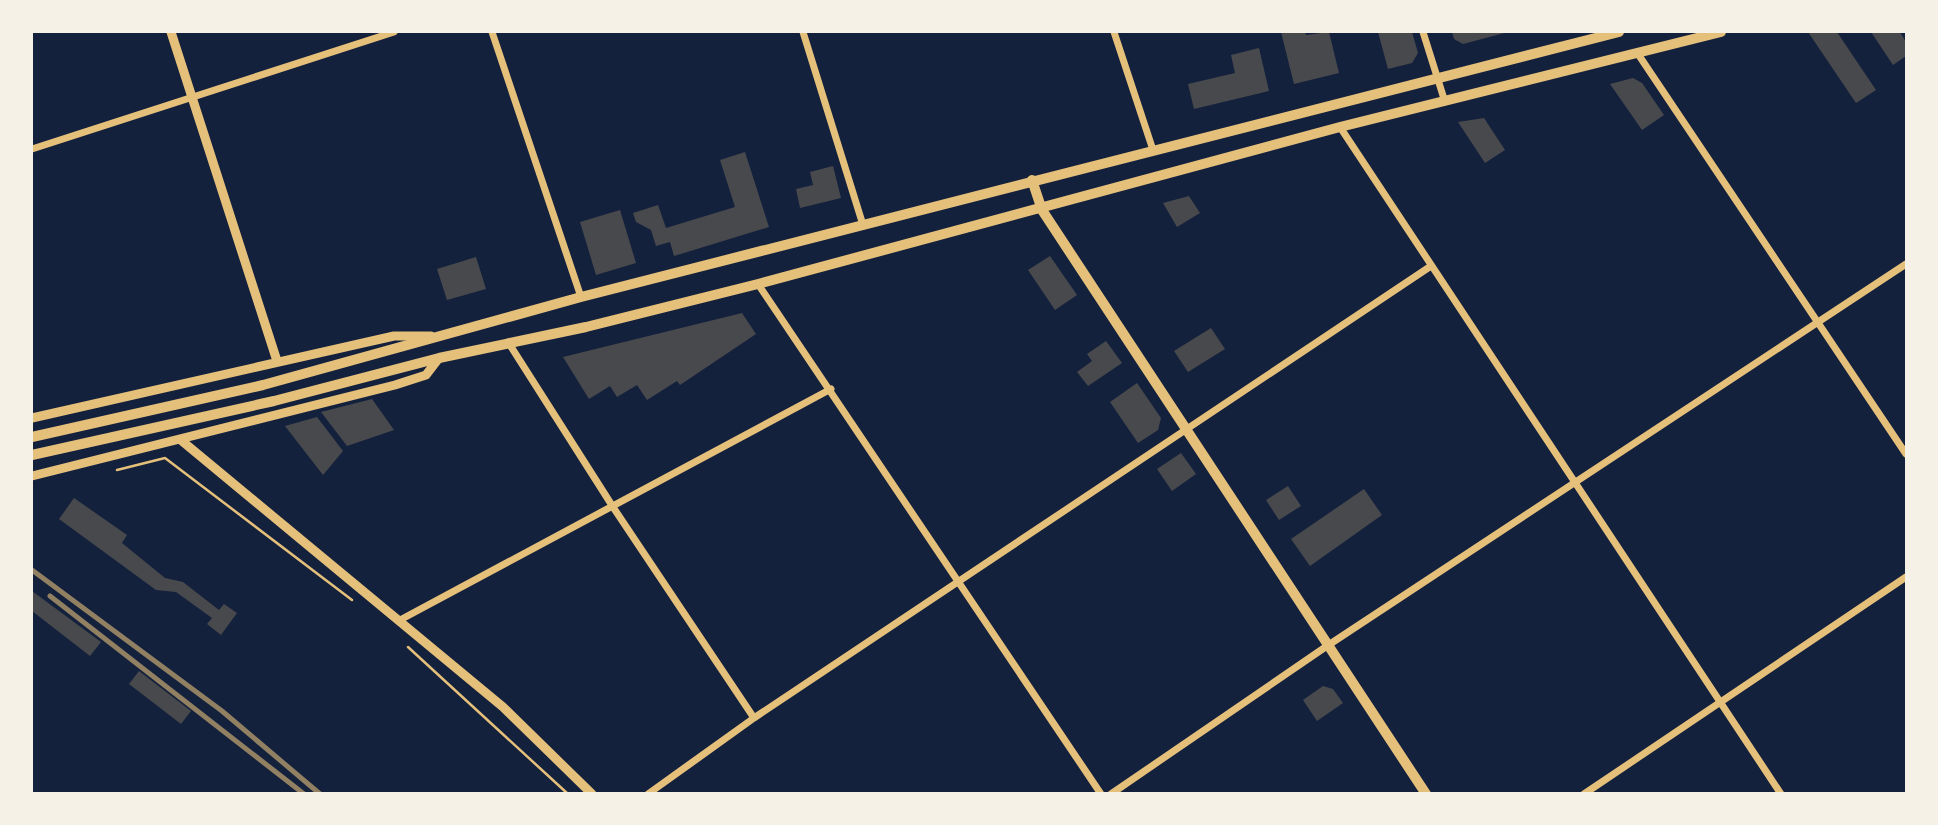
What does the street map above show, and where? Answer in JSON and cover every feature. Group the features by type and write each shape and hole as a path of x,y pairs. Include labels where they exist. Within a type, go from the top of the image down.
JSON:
{"main road":[{"path":"32,437 263,385 581,297 1619,32"},
{"path":"32,455 274,401 439,358 586,327 758,284 1042,210 1340,127 1721,32"},
{"path":"1032,180 1042,210 1426,793"}],"street":[{"path":"171,32 277,361"},
{"path":"32,149 394,32"},
{"path":"492,32 581,297"},
{"path":"803,32 863,225"},
{"path":"1114,32 1153,150"},
{"path":"1423,32 1445,102"},
{"path":"1638,54 1906,454"},
{"path":"1340,127 1781,793"},
{"path":"1111,793 1327,646 1906,264"},
{"path":"648,793 754,718 1431,266"},
{"path":"758,284 831,388 1101,793"},
{"path":"32,418 394,336 436,335"},
{"path":"508,342 613,507 754,718"},
{"path":"32,476 182,441 416,379 426,375 439,358"},
{"path":"400,620 831,388"},
{"path":"182,441 503,707 592,793"},
{"path":"1584,793 1722,703 1906,577"}],"path":[{"path":"107,472 165,458 362,608"},
{"path":"405,644 568,793"}],"building":[{"path":"1281,32 1305,32 1306,35 1329,32 1339,73 1294,84"},
{"path":"1378,32 1412,32 1418,53 1412,63 1388,69"},
{"path":"1452,32 1508,32 1463,44 1454,39"},
{"path":"1808,32 1837,32 1876,90 1856,103"},
{"path":"1871,32 1900,32 1906,42 1906,56 1893,65"},
{"path":"1259,48 1269,91 1194,109 1188,84 1235,73 1231,55"},
{"path":"1633,78 1642,83 1664,115 1642,130 1610,84"},
{"path":"1484,118 1505,150 1485,163 1458,122"},
{"path":"745,152 769,227 674,256 670,242 656,246 651,230 636,222 633,213 658,205 666,228 735,207 720,160"},
{"path":"833,166 841,198 800,208 796,189 813,185 810,172"},
{"path":"1189,196 1200,213 1177,227 1163,203"},
{"path":"620,210 636,263 596,275 580,222"},
{"path":"1050,256 1077,295 1055,310 1028,270"},
{"path":"476,257 486,289 447,300 437,269"},
{"path":"742,313 756,334 680,385 677,381 647,400 637,385 617,397 610,386 589,399 563,357"},
{"path":"1211,328 1225,349 1188,372 1174,351"},
{"path":"1106,341 1122,363 1088,386 1077,372 1092,361 1087,354"},
{"path":"1137,383 1161,418 1158,430 1138,443 1110,402"},
{"path":"372,399 394,430 347,446 321,412"},
{"path":"317,417 343,451 323,475 285,426"},
{"path":"1181,453 1196,474 1172,491 1157,469"},
{"path":"1288,486 1301,506 1279,520 1266,500"},
{"path":"1364,489 1382,515 1310,566 1291,539"},
{"path":"74,498 127,535 122,543 165,578 183,582 219,610 224,604 237,613 221,635 207,624 212,618 176,592 156,590 59,519"},
{"path":"32,591 101,642 90,656 32,611"},
{"path":"139,671 191,711 181,724 129,684"},
{"path":"1323,686 1333,689 1343,703 1317,721 1303,700"}],"railway":[{"path":"32,570 222,711 320,794"},
{"path":"50,596 304,794"}]}
